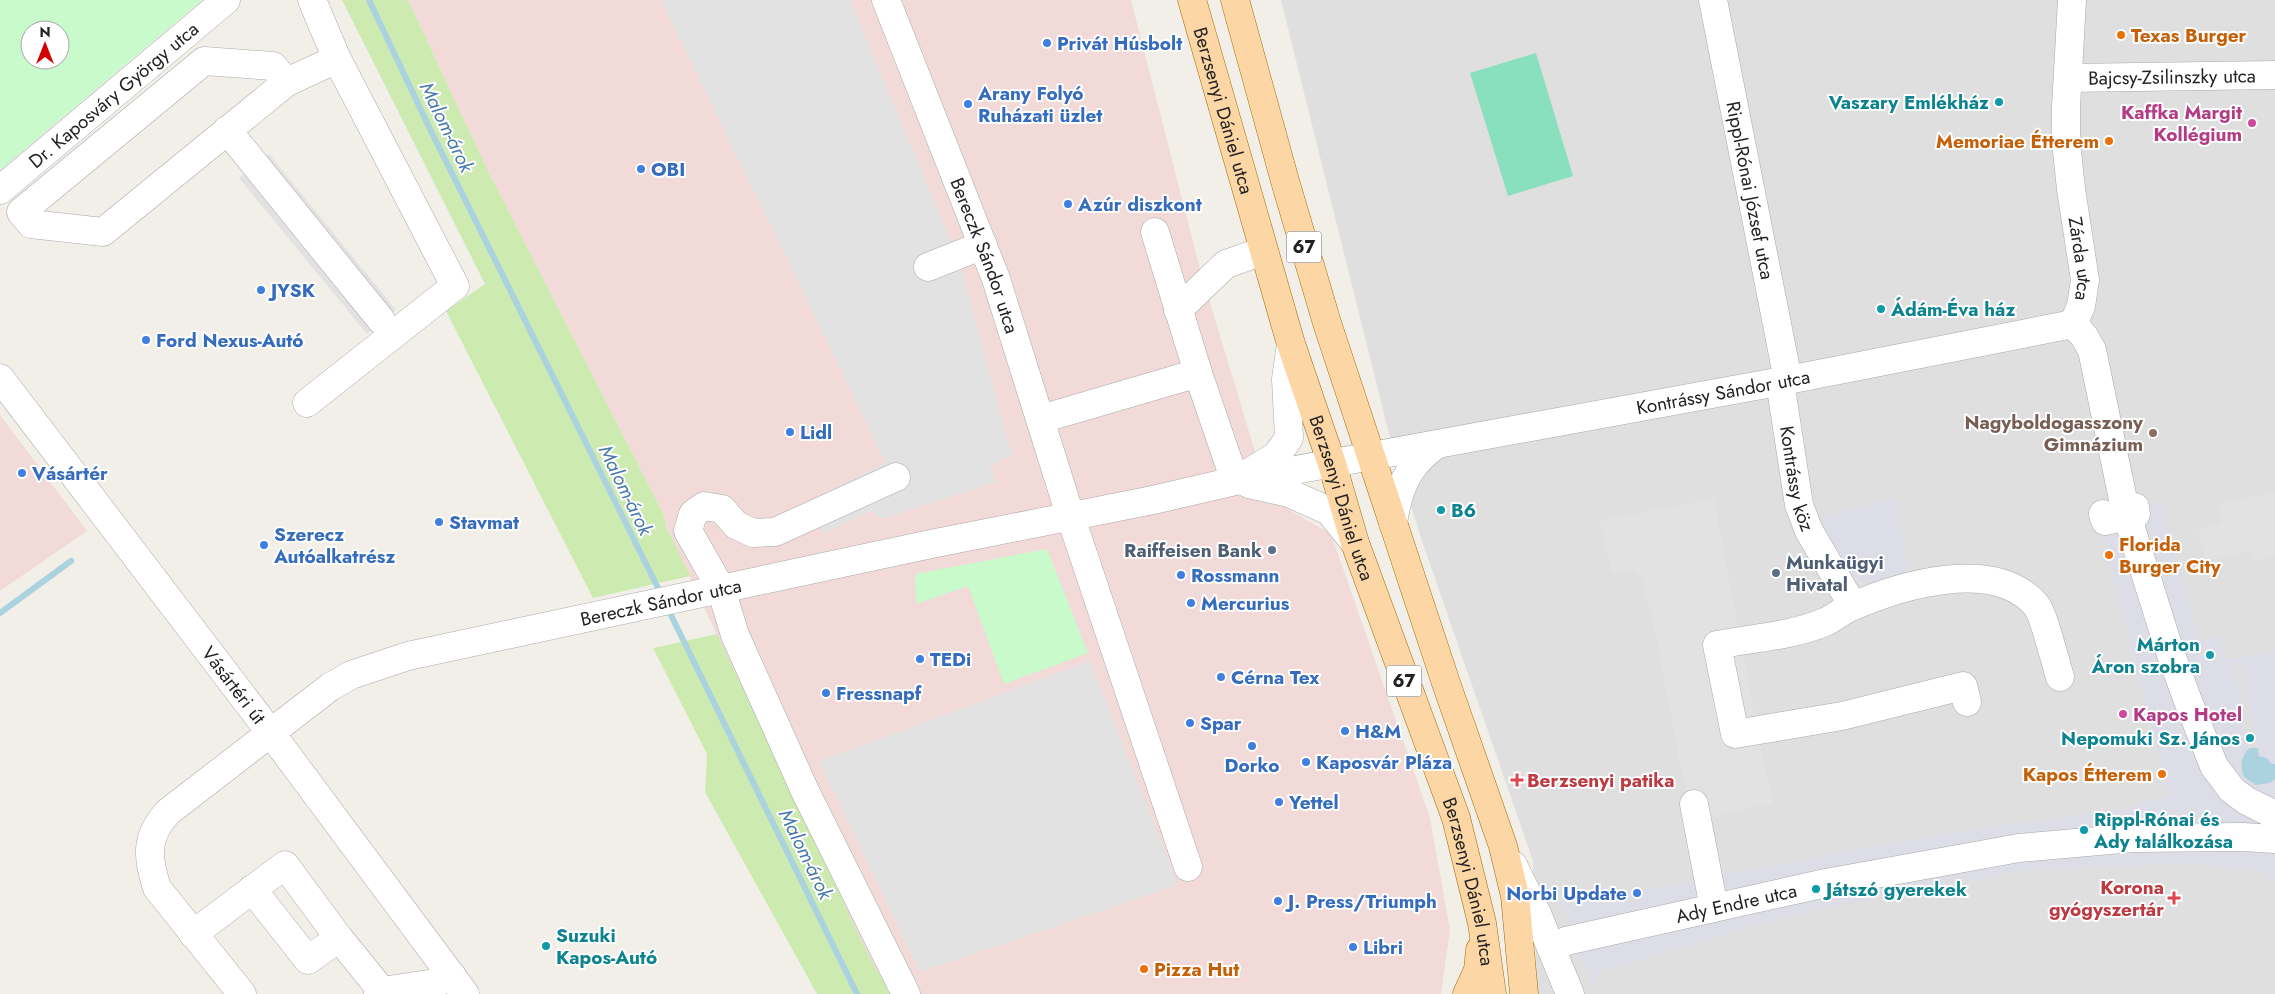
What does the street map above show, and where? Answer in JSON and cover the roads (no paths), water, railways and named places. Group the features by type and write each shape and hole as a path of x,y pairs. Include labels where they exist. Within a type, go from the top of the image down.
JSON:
{"main road":[{"name":"Berzsenyi Dániel utca","path":"1192,0 1263,251 1291,344 1332,464 1355,543 1456,818 1482,923 1492,994"},
{"name":"Berzsenyi Dániel utca","path":"1235,0 1324,313 1503,846 1515,896 1524,994"},
{"path":"1467,994 1478,970 1482,923"}],"street":[{"name":"Dr. Kaposváry György utca","path":"1,189 226,0"},
{"path":"307,403 455,286 337,59 312,0"},
{"name":"Bereczk Sándor utca","path":"886,0 983,246 1041,419 1070,515"},
{"name":"Rippl-Rónai József utca","path":"1713,0 1784,381"},
{"name":"Zárda utca","path":"2072,0 2066,142 2070,188 2085,280 2081,306 2073,324 2084,336 2092,350 2123,511 2169,649 2214,766 2232,790 2247,801 2275,815"},
{"path":"1,189 31,224 103,232 287,82 337,59"},
{"path":"21,212 204,61 274,66 287,82"},
{"name":"Bajcsy-Zsilinszky utca","path":"2068,78 2275,75"},
{"path":"227,130 381,320"},
{"path":"1155,232 1198,373 1235,481"},
{"path":"928,267 983,246"},
{"path":"1178,310 1226,264 1263,251"},
{"name":"Kontrássy Sándor utca","path":"1332,464 1784,381 2073,324"},
{"path":"1235,481 1276,456 1289,438 1286,379 1291,344"},
{"path":"1041,419 1198,373"},
{"name":"Vásártéri út","path":"0,378 270,732 458,985"},
{"name":"Kontrássy köz","path":"1784,381 1799,505 1809,531 1853,606"},
{"path":"1393,523 1401,483 1416,462 1436,446"},
{"name":"Bereczk Sándor utca","path":"242,994 157,888 150,867 150,844 156,826 168,812 270,732 351,674 408,656 1070,515 1153,500 1235,481 1332,464"},
{"path":"896,477 775,532 753,533 736,525 722,509 704,506 692,514 688,531 721,589 735,635 805,791 900,982"},
{"path":"1235,481 1289,493 1329,511 1355,543"},
{"path":"1070,515 1188,867"},
{"path":"1967,702 1963,686 1842,716 1734,734 1718,645 1806,628 1826,621 1853,606 1928,581 1963,578 1996,583 2022,592 2038,607 2060,677"},
{"path":"1694,804 1714,908"},
{"name":"Ady Endre utca","path":"1552,950 1566,941 1826,883 2019,848 2133,838 2243,836 2275,839"},
{"path":"1503,846 1552,950 1570,994"},
{"path":"194,934 285,865 380,993 435,983 458,985"},
{"path":"252,889 308,960 339,938"}],"water":[{"path":"2250,748 2258,748 2259,756 2267,758 2271,764 2275,764 2275,779 2270,783 2256,785 2244,777 2242,762 2244,754"}],"waterway":[{"name":"Malom-árok","path":"369,0 429,127 662,596"},
{"path":"0,613 71,561"},
{"name":"Malom-árok","path":"667,607 857,994"}],"place":[{"name":"Texas Burger","path":"2121,35"},
{"name":"Privát Húsbolt","path":"1047,43"},
{"name":"Vaszary Emlékház","path":"1999,102"},
{"name":"Arany Folyó Ruházati üzlet","path":"968,104"},
{"name":"Kaffka Margit Kollégium","path":"2252,123"},
{"name":"Memoriae Étterem","path":"2109,141"},
{"name":"OBI","path":"641,169"},
{"name":"Azúr diszkont","path":"1068,204"},
{"name":"JYSK","path":"261,290"},
{"name":"Ádám-Éva ház","path":"1881,309"},
{"name":"Ford Nexus-Autó","path":"146,340"},
{"name":"Lidl","path":"790,432"},
{"name":"Nagyboldogasszony Gimnázium","path":"2153,433"},
{"name":"Vásártér","path":"22,473"},
{"name":"B6","path":"1441,510"},
{"name":"Stavmat","path":"439,522"},
{"name":"Szerecz Autóalkatrész","path":"264,545"},
{"name":"Raiffeisen Bank","path":"1272,550"},
{"name":"Florida Burger City","path":"2109,555"},
{"name":"Munkaügyi Hivatal","path":"1776,573"},
{"name":"Rossmann","path":"1181,575"},
{"name":"Mercurius","path":"1191,603"},
{"name":"Márton Áron szobra","path":"2210,655"},
{"name":"TEDi","path":"920,659"},
{"name":"Cérna Tex","path":"1221,677"},
{"name":"Fressnapf","path":"826,693"},
{"name":"Kapos Hotel","path":"2123,714"},
{"name":"Spar","path":"1190,723"},
{"name":"H&M","path":"1345,731"},
{"name":"Nepomuki Sz. János","path":"2250,738"},
{"name":"Dorko","path":"1252,746"},
{"name":"Kaposvár Pláza","path":"1306,762"},
{"name":"Kapos Étterem","path":"2162,774"},
{"name":"Berzsenyi patika","path":"1517,780"},
{"name":"Yettel","path":"1279,802"},
{"name":"Rippl-Rónai és Ady találkozása","path":"2084,830"},
{"name":"Játszó gyerekek","path":"1816,889"},
{"name":"Norbi Update","path":"1637,893"},
{"name":"Korona gyógyszertár","path":"2174,898"},
{"name":"J. Press/Triumph","path":"1278,901"},
{"name":"Suzuki Kapos-Autó","path":"546,946"},
{"name":"Libri","path":"1353,947"},
{"name":"Pizza Hut","path":"1144,969"}]}
